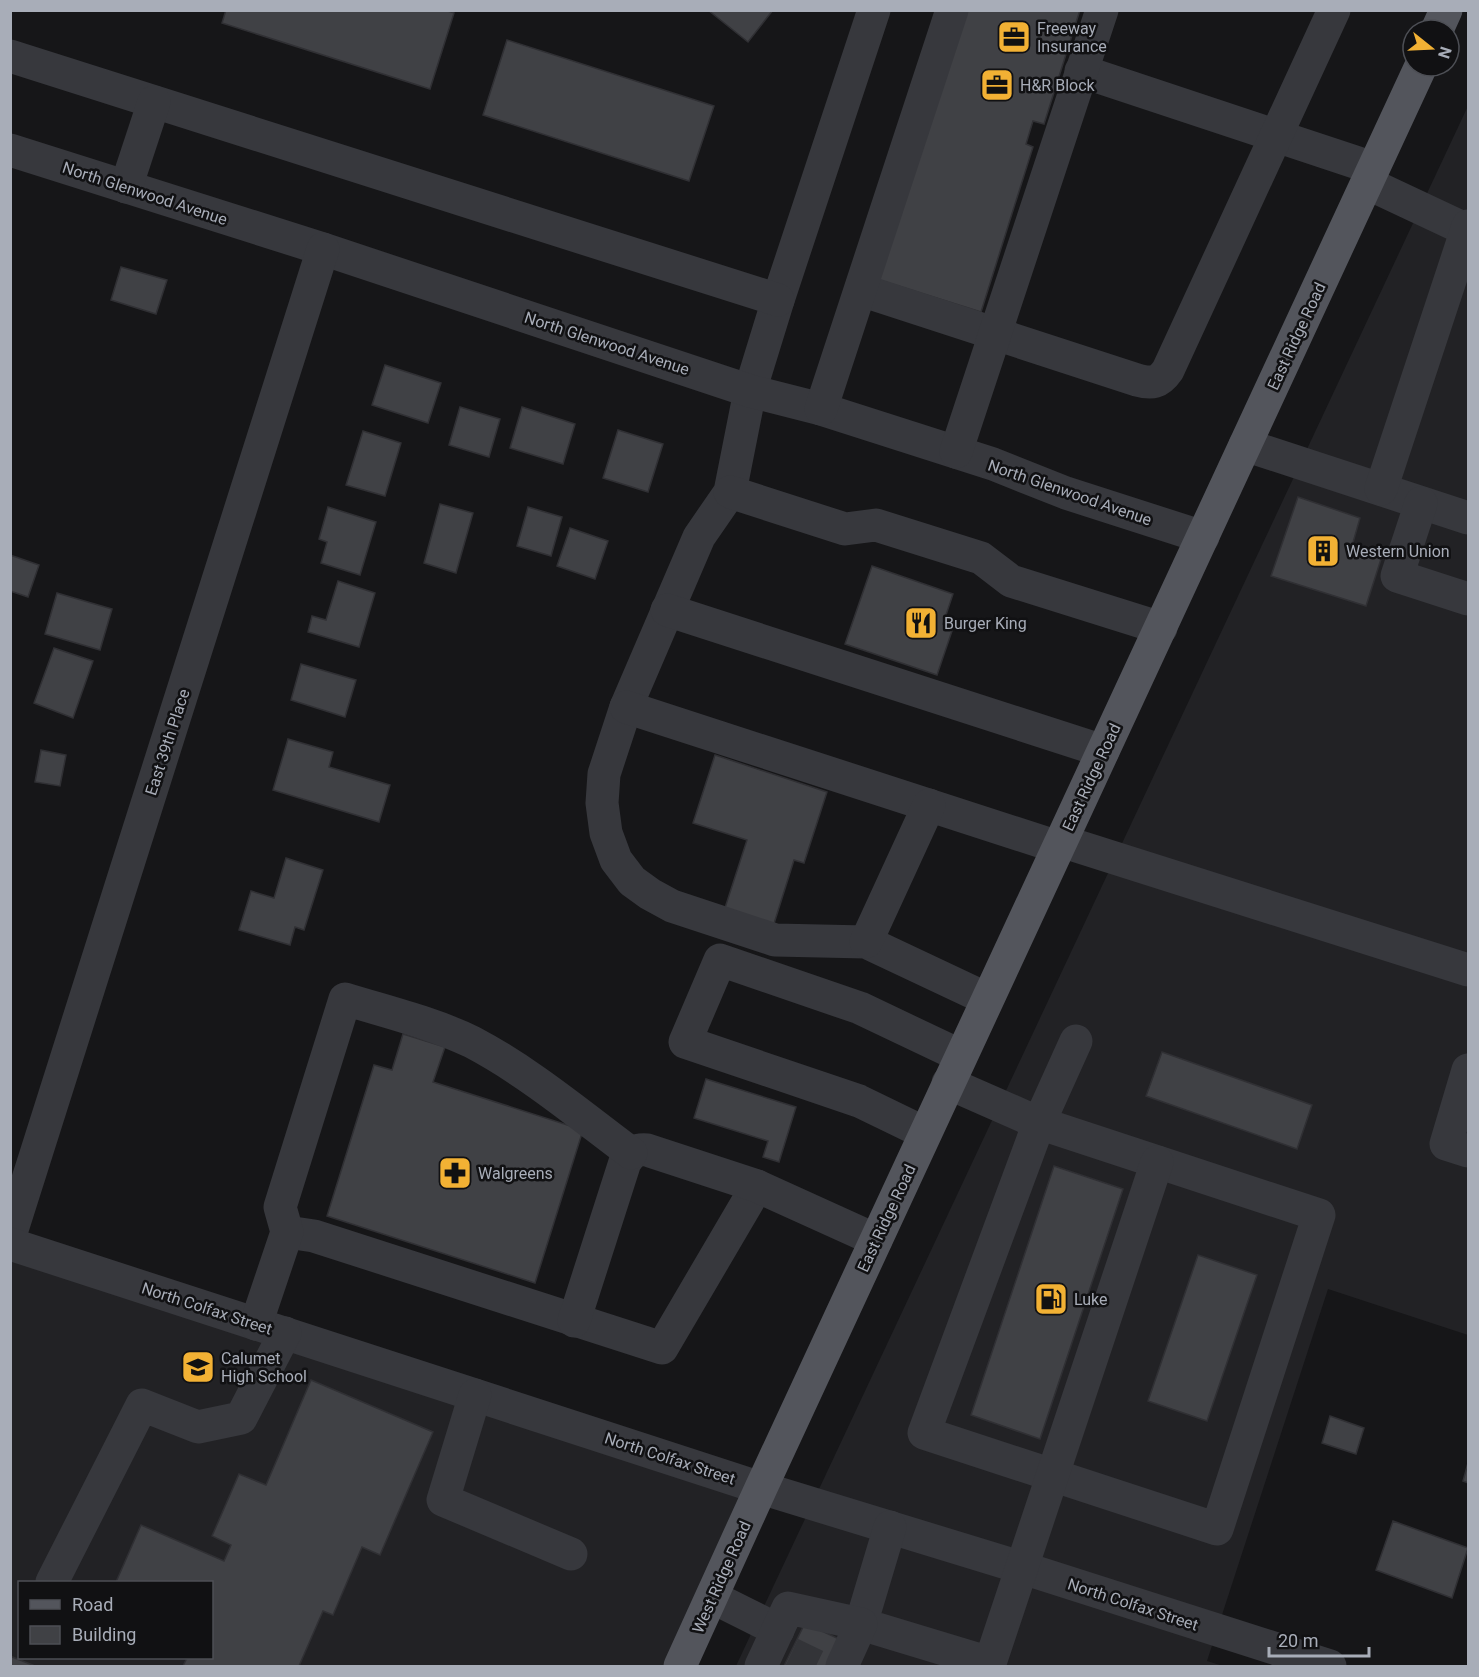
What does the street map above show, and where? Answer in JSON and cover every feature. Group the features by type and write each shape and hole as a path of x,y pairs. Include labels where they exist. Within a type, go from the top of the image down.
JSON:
{"main road":[{"name":"East Ridge Road","path":"761,1488 1415,78"},
{"name":"West Ridge Road","path":"680,1666 761,1488"}],"street":[{"path":"874,10 750,391 730,492 699,537 626,707 604,774 602,803 606,833 616,860 632,881 672,906 775,939 866,942 987,999"},
{"path":"821,409 952,10"},
{"path":"956,453 1102,10"},
{"path":"861,290 1137,380 1156,382 1162,378 1173,360 1334,10"},
{"path":"10,56 778,300"},
{"path":"1082,71 1275,136 1370,176 1468,228 1459,285 1382,489"},
{"path":"126,187 154,102"},
{"name":"North Glenwood Avenue","path":"10,150 323,249 750,391 821,409 993,464 1066,493 1203,537"},
{"name":"East 39th Place","path":"10,1236 323,249"},
{"path":"1245,445 1468,518"},
{"path":"730,492 845,529 876,525 981,558 1011,581 1161,627"},
{"path":"1421,503 1397,576 1468,599"},
{"path":"667,610 1103,751"},
{"path":"626,707 929,805 1468,970"},
{"path":"866,942 929,805"},
{"path":"925,1133 859,1101 685,1042 720,960 860,1008 1039,1124 1319,1215 1217,1529 924,1433 1039,1124 1076,1041"},
{"path":"53,1581 142,1405 198,1427 241,1418 271,1328 286,1232 280,1207 345,999 446,1031 495,1055 521,1071 631,1153"},
{"path":"1468,1070 1446,1144 1468,1151"},
{"path":"574,1320 625,1162 631,1153 638,1149 757,1186 876,1240"},
{"path":"712,1597 775,1649 789,1608 861,1624 990,1663 1157,1162"},
{"path":"286,1232 314,1236 662,1348 757,1186"},
{"name":"North Colfax Street","path":"10,1244 761,1488 1023,1568 1330,1666"},
{"path":"475,1395 443,1500 571,1554"},
{"path":"842,1666 861,1624 891,1527"}],"shaded area":[{"path":"1468,106 1468,1335 1328,1289 1207,1661 1223,1666 736,1666"},
{"name":"Calumet High School","path":"10,1246 761,1488 680,1666 11,1666"}],"building":[{"path":"226,10 445,10 454,13 430,89 222,23"},
{"path":"708,10 773,10 748,42"},
{"path":"964,10 1080,10 1044,124 1033,121 1026,144 1033,147 981,312 879,280"},
{"path":"507,40 714,106 689,181 483,115"},
{"path":"121,267 167,280 156,314 111,300"},
{"path":"385,365 441,383 428,423 372,405"},
{"path":"460,407 500,419 489,457 449,445"},
{"path":"522,407 575,424 563,464 510,448"},
{"path":"618,430 663,444 648,492 603,478"},
{"path":"363,431 401,443 385,496 346,485"},
{"name":"Western Union","path":"1298,497 1360,518 1352,546 1382,556 1366,606 1271,576"},
{"path":"440,504 473,513 456,573 424,563"},
{"path":"328,507 376,522 360,575 321,563 327,542 319,539"},
{"path":"528,507 562,517 551,556 517,546"},
{"path":"570,528 608,541 595,579 557,566"},
{"path":"10,555 39,565 28,597 10,591"},
{"path":"872,566 953,594 943,624 953,628 937,675 845,644"},
{"path":"338,581 375,593 359,647 308,632 312,616 326,620"},
{"path":"57,593 112,609 100,650 45,634"},
{"path":"54,648 93,661 73,718 34,703"},
{"path":"301,664 356,680 345,717 291,700"},
{"path":"288,739 333,752 329,767 390,785 379,822 273,790"},
{"path":"41,750 66,755 60,786 35,782"},
{"path":"715,755 827,792 804,863 794,860 772,930 723,914 747,840 693,823"},
{"path":"286,858 323,870 304,930 295,927 290,945 239,930 251,891 274,898"},
{"name":"Walgreens","path":"403,1034 445,1047 433,1082 583,1130 535,1283 327,1216 374,1065 392,1070"},
{"path":"1162,1052 1312,1105 1297,1149 1146,1096"},
{"path":"706,1079 796,1107 779,1162 763,1157 768,1141 694,1118"},
{"path":"1054,1166 1123,1189 1040,1439 971,1415"},
{"path":"1198,1255 1257,1275 1207,1421 1148,1401"},
{"path":"311,1380 433,1432 380,1555 362,1547 333,1615 323,1611 299,1666 183,1666 186,1659 213,1659 213,1581 116,1581 141,1525 224,1561 231,1545 212,1536 239,1474 266,1485"},
{"path":"1330,1416 1364,1428 1356,1454 1322,1443"},
{"path":"1468,1463 1468,1483 1463,1481"},
{"path":"1393,1521 1468,1548 1452,1598 1376,1570"},
{"path":"805,1623 839,1639 826,1666 784,1666"},
{"path":"10,1656 35,1666 10,1666"}],"tunnel":[{"path":"791,1654 816,1666"}],"place":[{"name":"Freeway Insurance","path":"1014,37"},
{"name":"H&R Block","path":"997,85"},
{"name":"Western Union","path":"1323,551"},
{"name":"Burger King","path":"921,623"},
{"name":"Walgreens","path":"455,1173"},
{"name":"Luke","path":"1051,1299"},
{"name":"Calumet High School","path":"198,1367"}]}
